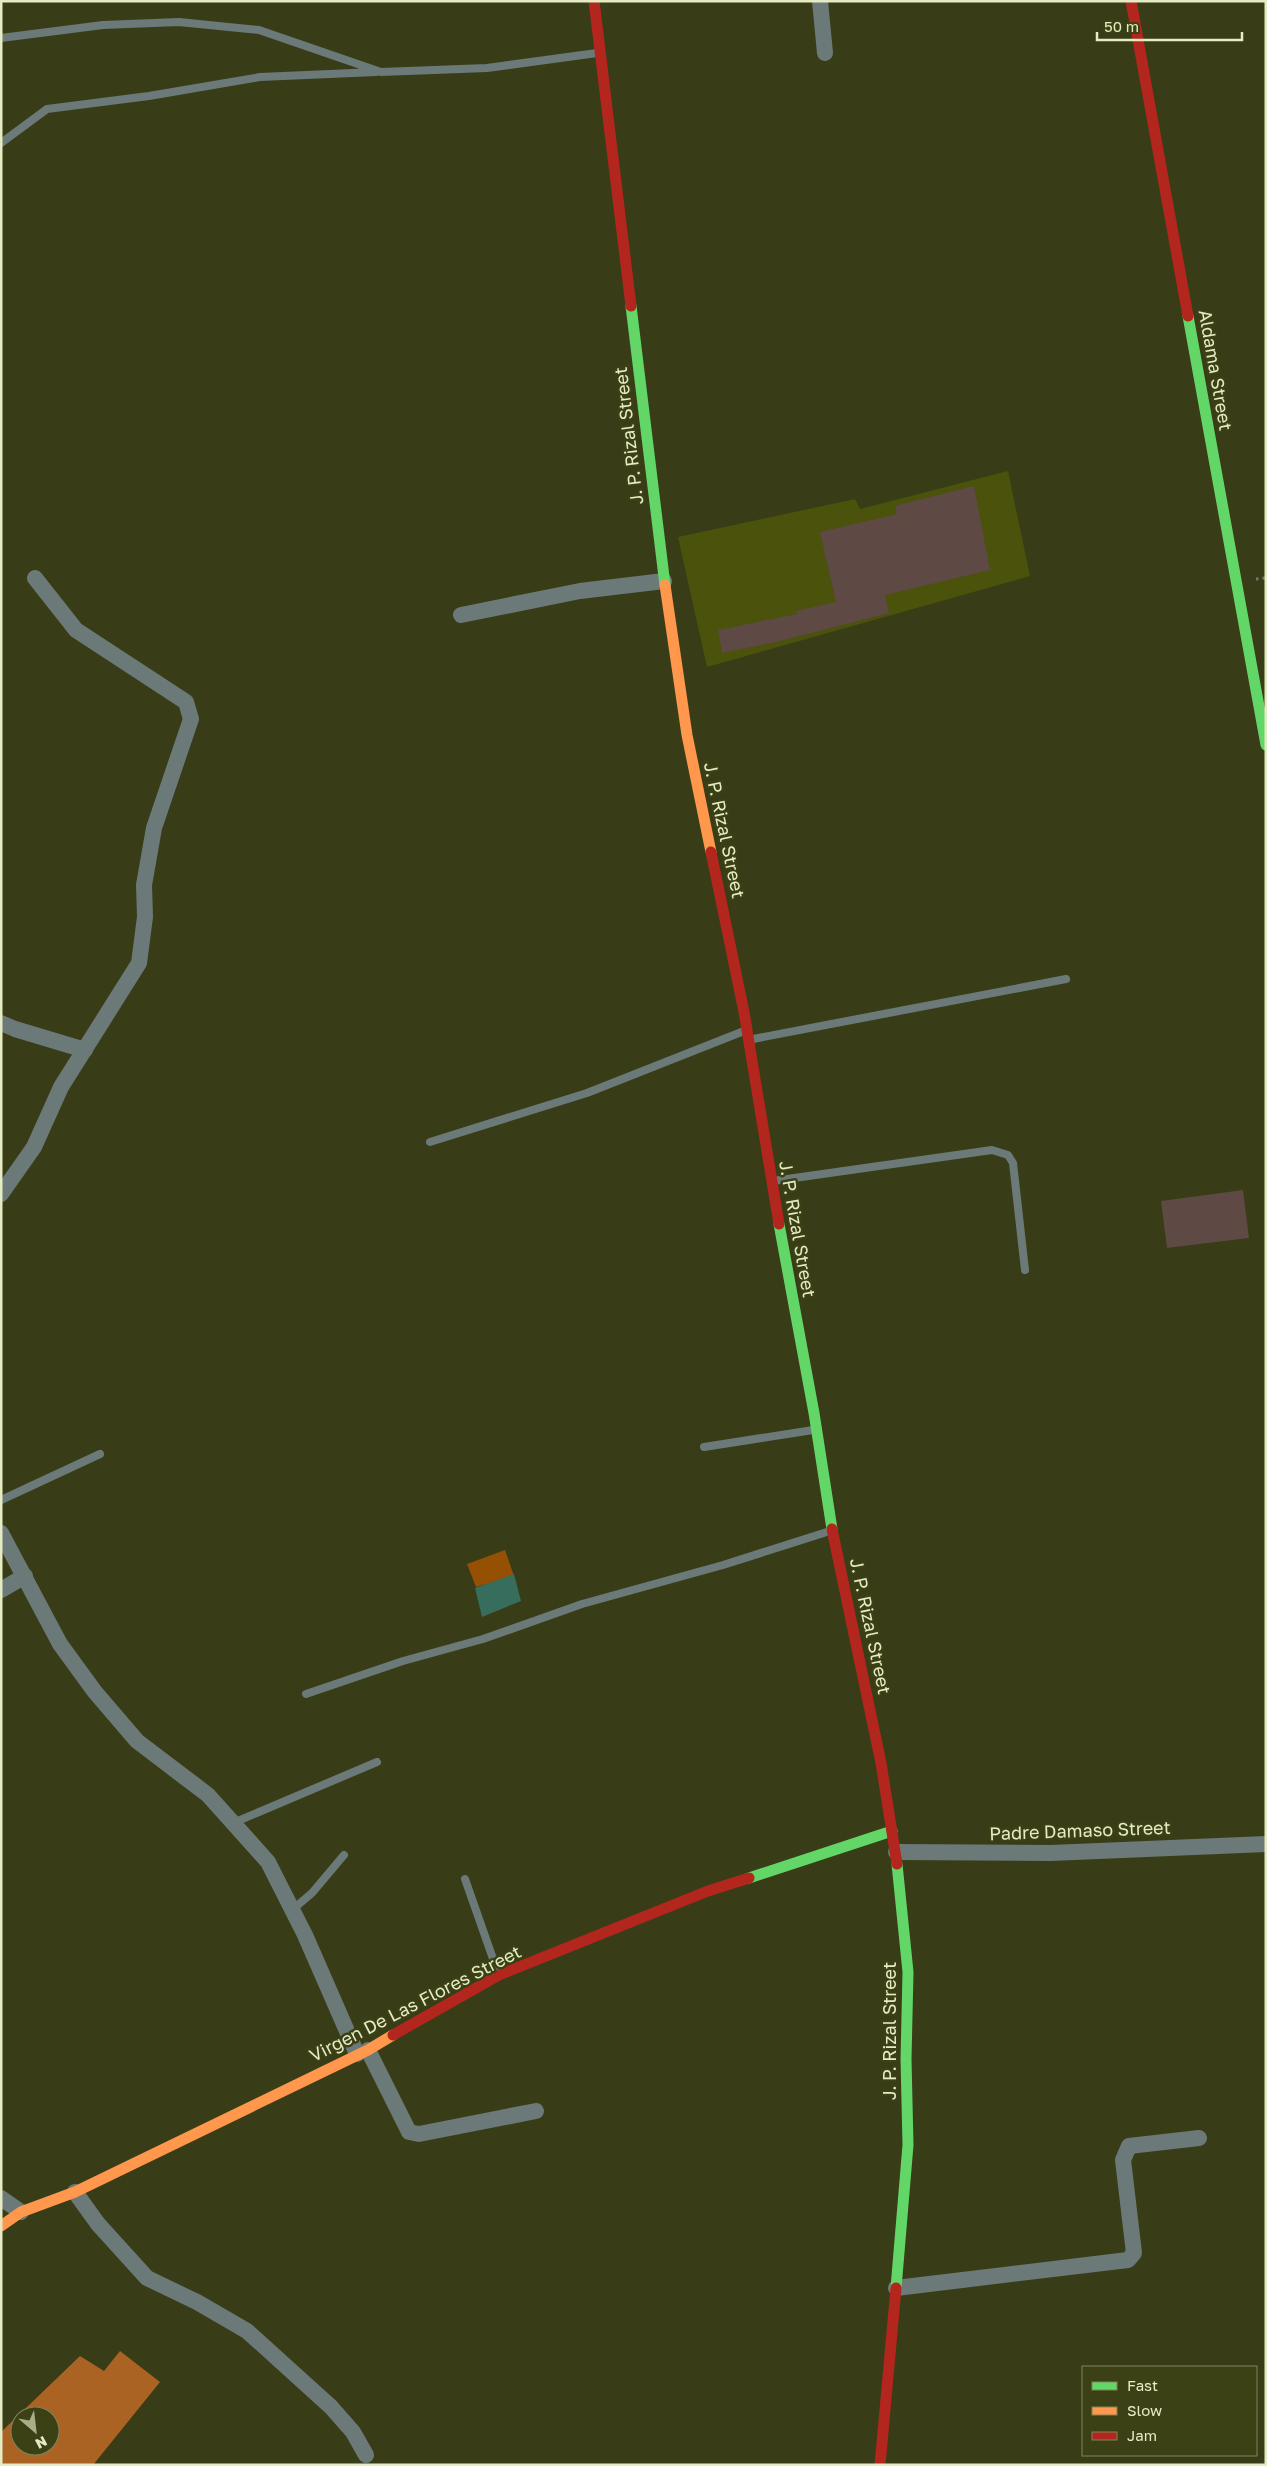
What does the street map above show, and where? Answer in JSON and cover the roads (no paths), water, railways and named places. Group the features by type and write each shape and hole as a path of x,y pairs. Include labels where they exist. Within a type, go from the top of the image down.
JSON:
{"main road":[{"name":"J. P. Rizal Street","path":"594,1 664,581 687,735 709,835 748,1035 771,1181 814,1413 814,1430 832,1530 874,1725 896,1852 908,1972 908,2145 880,2465"},
{"name":"Aldama Street","path":"1131,1 1266,745"},
{"name":"Virgen De Las Flores Street","path":"1,2226 21,2212 75,2192 363,2052 499,1975 708,1891 892,1831"}],"street":[{"path":"820,1 825,53"},
{"path":"1,1194 34,1146 61,1087 139,963 146,917 144,885 154,828 191,719 186,702 76,630 35,578"},
{"path":"461,615 580,591 664,581"},
{"path":"1,1023 14,1029 85,1050"},
{"path":"1,1533 60,1644 95,1692 137,1741 208,1795 268,1862 363,2052 409,2132 419,2134 536,2110"},
{"path":"1,1590 25,1576"},
{"name":"Padre Damaso Street","path":"896,1852 1051,1853 1266,1844"},
{"path":"896,2288 1128,2260 1134,2253 1123,2160 1129,2146 1199,2138"},
{"path":"75,2192 98,2224 147,2278 197,2302 247,2331 331,2408 353,2432 366,2455"},
{"path":"1,2198 21,2212"}],"lane":[{"path":"1,38 103,25 179,22 259,30 381,72"},
{"path":"1,143 47,109 149,96 260,77 487,68 601,52"},
{"path":"430,1142 587,1093 748,1035 1066,979"},
{"path":"771,1181 992,1150 1008,1155 1013,1164 1025,1270"},
{"path":"704,1447 814,1430"},
{"path":"1,1500 100,1454"},
{"path":"306,1694 403,1661 483,1639 582,1604 723,1565 832,1530"},
{"path":"233,1824 376,1762"},
{"path":"292,1910 312,1893 344,1856"},
{"path":"465,1879 499,1975"}]}
